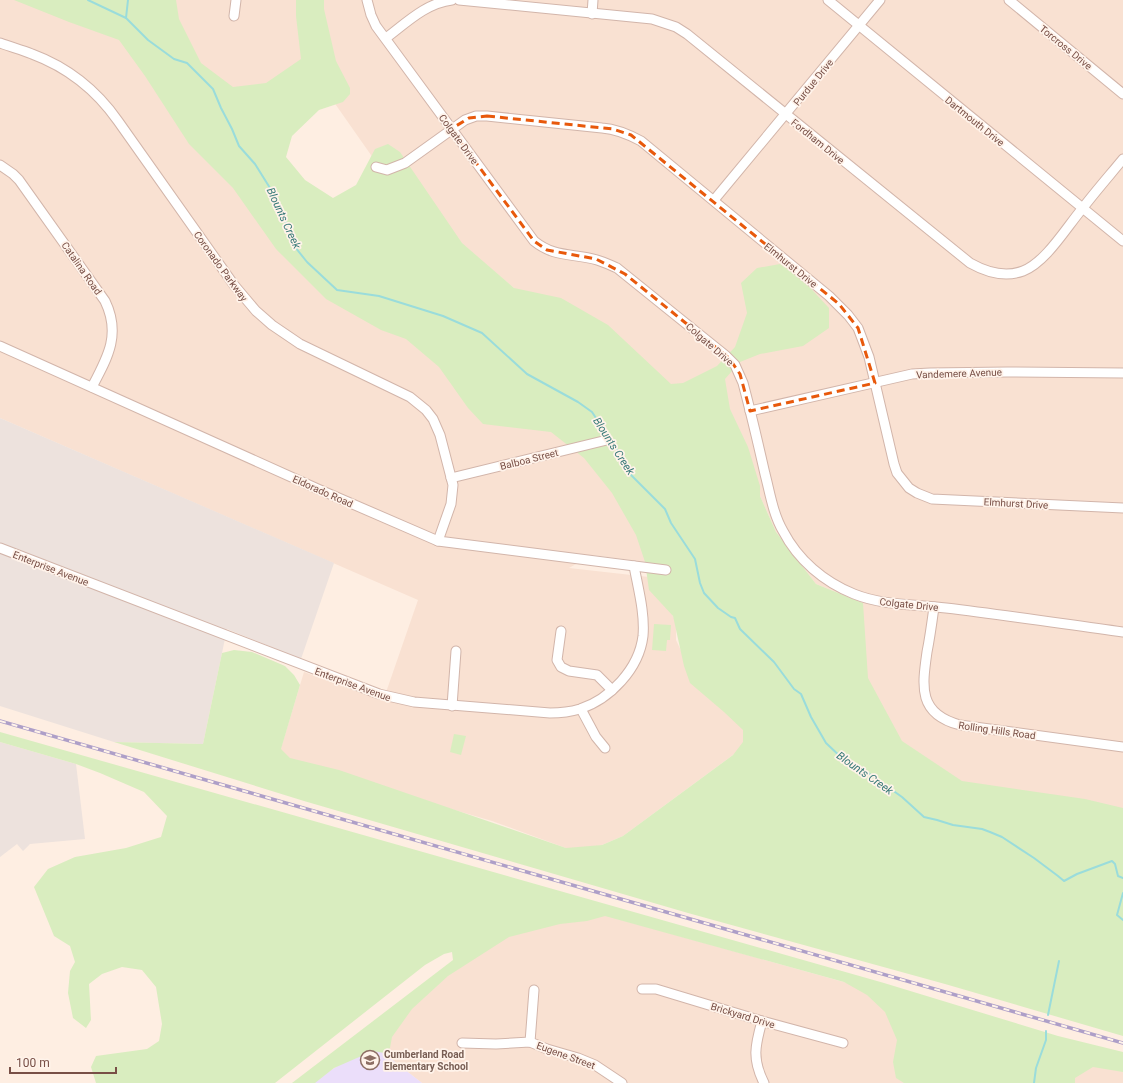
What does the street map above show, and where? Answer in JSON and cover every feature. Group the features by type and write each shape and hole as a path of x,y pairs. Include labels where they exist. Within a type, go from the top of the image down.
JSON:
{"street":[{"path":"234,16 236,0"},
{"name":"Colgate Drive","path":"367,0 376,26 534,242 556,254 596,259 625,274 729,358 740,374 776,515 786,537 800,556 825,578 853,594 883,602 934,606 1123,632"},
{"path":"386,38 430,6 452,0"},
{"name":"Fordham Drive","path":"459,0 481,1 652,20 676,27 687,34 970,263 989,272 1006,274 1016,273 1032,266 1049,249 1123,159"},
{"path":"592,14 593,0"},
{"name":"Dartmouth Drive","path":"828,0 1123,241"},
{"name":"Purdue Drive","path":"714,200 880,0"},
{"name":"Torcross Drive","path":"1009,0 1020,3 1123,94"},
{"name":"Coronado Parkway","path":"0,43 33,54 52,63 83,83 98,96 109,108 234,285 256,311 272,325 300,344 410,397 426,410 438,428 452,485 452,500 438,542"},
{"name":"Elmhurst Drive","path":"376,167 388,170 404,163 451,129 469,118 476,116 613,129 631,136 641,141 714,200 829,296 848,315 858,328 869,357 894,464 903,481 917,493 932,498 1123,508"},
{"name":"Catalina Road","path":"0,165 13,174 28,192 105,301 109,310 112,320 113,338 104,364 92,387"},
{"name":"Eldorado Road","path":"0,346 438,542 666,570"},
{"name":"Vandemere Avenue","path":"750,411 912,374 1007,372 1123,373"},
{"name":"Balboa Street","path":"451,478 607,440"},
{"name":"Enterprise Avenue","path":"0,548 379,694 414,702 550,714 581,709 596,702 612,690 623,679 634,662 643,637 643,625 634,566"},
{"name":"Rolling Hills Road","path":"934,606 924,687 926,700 937,714 945,720 960,725 1123,747"},
{"path":"561,631 557,660 561,667 569,671 597,675 612,690"},
{"path":"452,706 456,652"},
{"path":"581,709 596,736 605,748"},
{"name":"Brickyard Drive","path":"642,989 656,989 762,1021 843,1043"},
{"path":"462,1043 496,1044 530,1042 534,990"},
{"path":"762,1021 756,1044 756,1058 758,1071 764,1083"},
{"name":"Eugene Street","path":"530,1042 589,1062 622,1083"}],"highlighted area":[{"path":"487,116 613,129 631,135 839,304 858,328 875,383 750,411 740,374 729,358 625,274 596,259 547,250 534,241 451,129 469,118"}],"shaded area":[{"path":"0,0 1123,0 1123,819 924,777 849,684 863,603 816,584 776,532 760,496 392,185 310,68 216,144 584,439 662,564 592,555 569,568 667,579 668,607 676,622 676,640 683,655 760,735 623,836 602,845 574,851 492,821 278,758 304,672 383,701 418,600 0,418"},
{"path":"0,418 334,563 301,659 227,629 203,744 114,742 0,706"},
{"path":"0,742 76,764 85,839 30,844 23,851 17,844 0,857"},
{"path":"536,896 1123,1060 1123,1083 422,1083 372,1044"},
{"name":"Cumberland Road Elementary School","path":"372,1044 422,1083 311,1083"}],"green space":[{"path":"14,0 176,0 179,19 201,63 233,87 266,83 301,59 296,16 296,0 324,0 324,9 336,61 350,88 350,94 343,102 319,110 292,136 286,157 305,180 333,198 356,185 375,149 388,144 400,152 462,243 514,288 561,298 608,325 671,384 683,383 717,366 735,347 747,313 741,283 757,268 780,264 803,280 829,308 829,328 803,346 760,354 740,362 725,379 730,409 748,447 760,486 760,496 776,532 816,584 863,603 868,678 902,741 962,781 1085,799 1123,808 1123,1036 945,984 688,913 304,801 114,742 203,744 222,653 234,650 252,652 285,666 294,675 300,685 281,749 290,758 339,770 566,848 602,845 623,836 733,755 743,742 743,730 690,683 684,666 673,616 649,590 645,562 636,535 612,493 584,458 551,432 483,424 468,408 439,367 406,339 381,330 326,299 276,249 233,188 189,144 145,76 119,40"},
{"path":"654,624 671,625 670,640 667,640 666,651 652,650"},
{"path":"0,732 884,983 1058,1036 1123,1052 1123,1072 1093,1067 1075,1078 1075,1083 904,1083 896,1078 893,1062 897,1040 885,1012 867,995 844,982 605,916 587,921 560,924 509,937 448,976 412,1009 392,1037 390,1048 384,1053 373,1051 334,1068 315,1083 292,1083 453,960 452,952 444,954 425,965 275,1083 96,1083 91,1067 96,1056 147,1049 159,1041 162,1024 156,987 142,970 122,967 102,974 89,984 91,1020 86,1028 73,1018 68,993 70,971 75,962 70,946 54,936 34,887 48,869 75,857 126,848 161,837 167,816 144,792 76,764 0,742"},
{"path":"454,734 466,736 461,755 450,752"}],"waterway":[{"name":"Blounts Creek","path":"88,0 126,18 148,40 174,59 187,63 213,89 239,146 255,164 282,209 290,237 295,247 307,262 337,290 379,296 443,316 482,333 527,374 578,402 592,412 619,453 631,475 665,509 671,523 695,559 700,583 704,593 718,608 735,618 740,629 774,662 794,689 801,694 811,717 826,743 845,761 852,766 864,770 902,797 924,817 953,825 982,829 1002,837 1034,858 1064,881 1077,874 1112,861 1115,864 1118,876 1123,878"},
{"path":"126,18 128,0"},
{"name":"Blounts Creek","path":"1123,893 1117,915 1123,920"},
{"path":"1048,1015 1059,961"},
{"path":"1034,1083 1036,1068 1046,1040 1046,1031"}],"railway":[{"path":"0,721 1123,1043"}],"place":[{"name":"Cumberland Road Elementary School","path":"370,1060"}]}
